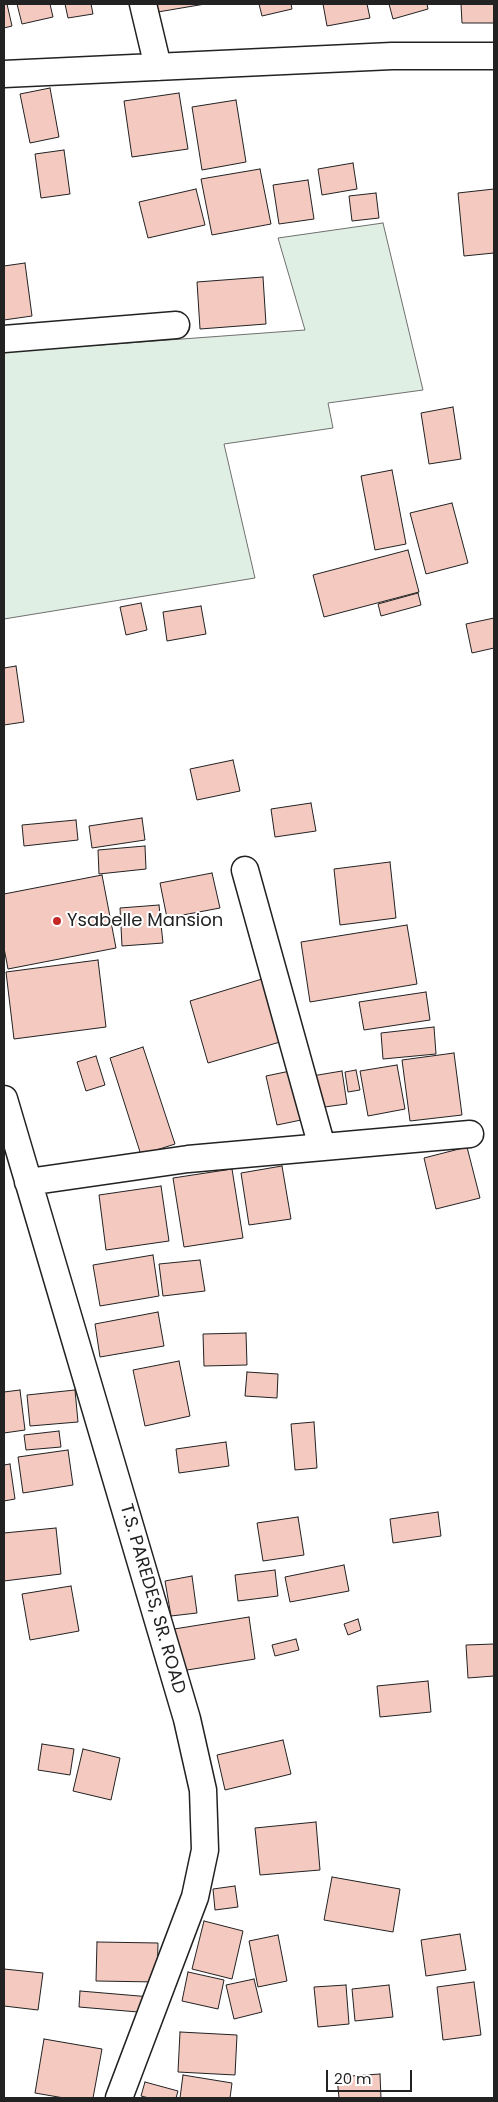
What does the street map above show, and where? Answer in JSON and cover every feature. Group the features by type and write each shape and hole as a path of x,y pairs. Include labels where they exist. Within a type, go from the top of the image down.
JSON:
{"street":[{"path":"143,4 158,66"},
{"path":"4,74 392,56 494,56"},
{"path":"4,339 176,325"},
{"path":"245,870 322,1147"},
{"name":"T.S. PAREDES, SR. ROAD","path":"4,1099 187,1719 203,1790 206,1850 195,1897 119,2098"},
{"path":"28,1182 188,1159 470,1134"}],"green space":[{"path":"383,223 423,390 328,403 333,428 224,444 255,578 4,619 4,352 305,330 278,238"}],"building":[{"path":"4,4 7,4 12,26 4,28"},
{"path":"17,4 50,4 53,17 22,24"},
{"path":"65,4 91,4 93,14 68,18"},
{"path":"150,4 205,4 152,13"},
{"path":"259,4 291,4 292,9 262,16"},
{"path":"323,4 367,4 370,18 327,26"},
{"path":"389,4 427,4 428,9 393,19"},
{"path":"461,4 494,4 494,23 462,23"},
{"path":"50,88 59,137 30,143 20,94"},
{"path":"179,93 188,149 132,157 124,101"},
{"path":"236,100 246,162 202,170 192,107"},
{"path":"64,150 70,194 41,198 35,154"},
{"path":"353,163 357,189 322,195 318,169"},
{"path":"260,169 271,224 212,235 201,179"},
{"path":"308,180 314,219 279,224 273,185"},
{"path":"196,189 205,225 148,238 139,202"},
{"path":"494,189 494,253 464,256 458,193"},
{"path":"376,193 379,218 352,221 349,196"},
{"path":"25,263 32,316 4,320 4,266"},
{"path":"263,277 266,324 200,329 197,282"},
{"path":"453,407 461,459 429,464 421,413"},
{"path":"392,470 406,544 375,550 361,476"},
{"path":"452,503 468,563 426,574 410,513"},
{"path":"408,550 419,592 324,617 313,575"},
{"path":"418,593 421,605 381,616 378,604"},
{"path":"141,603 147,630 126,635 120,607"},
{"path":"201,606 206,634 167,641 163,612"},
{"path":"494,618 494,648 472,653 466,624"},
{"path":"16,666 24,722 4,725 4,668"},
{"path":"233,760 240,791 197,800 190,769"},
{"path":"311,803 316,831 275,837 271,809"},
{"path":"142,818 145,840 92,848 89,826"},
{"path":"76,820 78,840 24,846 22,825"},
{"path":"145,846 146,869 99,874 98,850"},
{"path":"390,862 396,918 340,925 334,869"},
{"path":"212,873 220,908 167,918 160,883"},
{"name":"Ysabelle Mansion","path":"102,875 116,948 8,969 4,948 4,894"},
{"path":"159,905 163,943 122,946 120,908"},
{"path":"407,925 417,984 310,1002 301,942"},
{"path":"98,960 106,1027 14,1039 6,972"},
{"path":"262,979 280,1042 208,1063 190,1001"},
{"path":"426,992 430,1020 364,1030 359,1002"},
{"path":"434,1027 436,1054 383,1059 381,1033"},
{"path":"143,1047 175,1144 141,1155 110,1058"},
{"path":"454,1053 462,1115 410,1121 402,1060"},
{"path":"96,1056 105,1085 86,1091 77,1062"},
{"path":"397,1065 405,1109 368,1116 360,1071"},
{"path":"295,1070 306,1119 277,1125 266,1076"},
{"path":"356,1070 360,1090 348,1092 345,1072"},
{"path":"342,1071 347,1104 317,1108 312,1076"},
{"path":"467,1147 480,1198 436,1209 424,1158"},
{"path":"282,1166 291,1219 249,1225 241,1173"},
{"path":"232,1169 243,1238 184,1247 173,1178"},
{"path":"161,1186 169,1241 106,1250 99,1195"},
{"path":"153,1255 159,1296 100,1306 93,1265"},
{"path":"200,1260 205,1291 163,1296 159,1264"},
{"path":"158,1312 164,1346 100,1357 95,1324"},
{"path":"246,1333 247,1365 204,1366 203,1334"},
{"path":"179,1361 190,1416 145,1426 133,1370"},
{"path":"247,1372 278,1374 277,1398 245,1396"},
{"path":"20,1390 25,1430 4,1433 4,1392"},
{"path":"75,1390 78,1422 30,1426 27,1395"},
{"path":"314,1422 317,1468 295,1470 291,1424"},
{"path":"59,1431 61,1447 26,1450 24,1435"},
{"path":"226,1442 229,1466 179,1473 176,1449"},
{"path":"68,1450 73,1485 23,1493 18,1457"},
{"path":"10,1464 15,1499 4,1501 4,1465"},
{"path":"438,1512 441,1536 393,1543 390,1519"},
{"path":"298,1517 304,1555 263,1561 257,1523"},
{"path":"56,1528 61,1574 4,1581 4,1533"},
{"path":"344,1565 349,1591 290,1602 285,1577"},
{"path":"275,1570 278,1596 238,1601 235,1575"},
{"path":"192,1576 197,1613 171,1616 165,1581"},
{"path":"71,1586 79,1631 30,1640 22,1594"},
{"path":"249,1617 255,1659 175,1672 168,1630"},
{"path":"358,1619 361,1630 348,1635 344,1624"},
{"path":"296,1639 299,1650 275,1656 272,1645"},
{"path":"494,1644 494,1676 468,1678 466,1645"},
{"path":"428,1681 431,1712 380,1717 377,1686"},
{"path":"283,1740 291,1774 225,1790 217,1755"},
{"path":"42,1744 74,1749 70,1775 38,1770"},
{"path":"83,1749 120,1758 111,1800 73,1791"},
{"path":"316,1822 320,1870 260,1875 255,1828"},
{"path":"332,1877 400,1889 393,1932 324,1920"},
{"path":"235,1886 238,1907 215,1910 213,1889"},
{"path":"204,1921 243,1931 232,1979 192,1969"},
{"path":"460,1934 466,1970 426,1976 421,1940"},
{"path":"278,1935 287,1981 258,1987 249,1941"},
{"path":"97,1942 158,1943 157,1982 96,1981"},
{"path":"4,1969 43,1973 38,2010 4,2006"},
{"path":"188,1972 224,1980 218,2009 182,2001"},
{"path":"254,1979 262,2012 234,2019 226,1985"},
{"path":"474,1982 481,2035 443,2040 437,1987"},
{"path":"346,1985 349,2024 318,2027 314,1987"},
{"path":"389,1985 393,2017 355,2021 352,1989"},
{"path":"80,1991 151,1997 150,2013 79,2007"},
{"path":"180,2032 237,2035 235,2075 178,2072"},
{"path":"44,2039 102,2049 93,2098 64,2098 35,2093"},
{"path":"380,2074 381,2098 339,2098 337,2077"},
{"path":"183,2075 232,2083 230,2098 180,2098"},
{"path":"145,2082 178,2091 176,2098 149,2098 141,2096"}],"place":[{"name":"Ysabelle Mansion","path":"57,921"}]}
